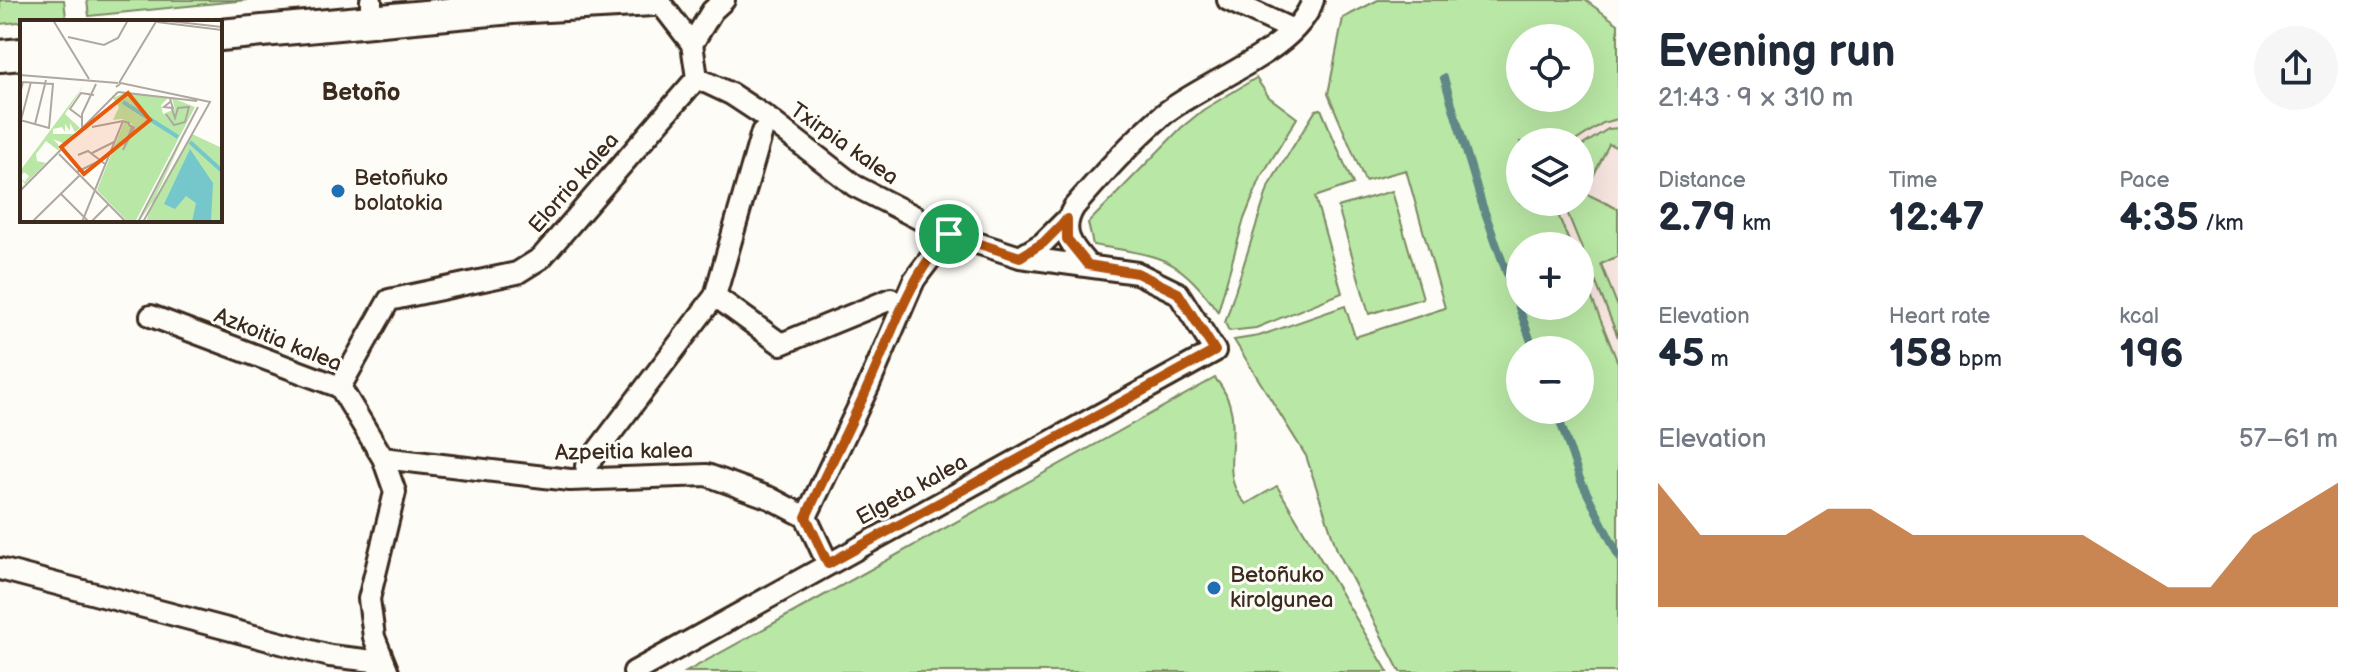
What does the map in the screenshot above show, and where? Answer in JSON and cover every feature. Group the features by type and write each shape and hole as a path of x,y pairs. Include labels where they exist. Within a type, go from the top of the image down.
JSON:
{"main road":[{"path":"222,35 371,10 656,0"},
{"path":"0,56 20,54"}],"street":[{"path":"656,0 692,44 697,78"},
{"path":"692,44 706,19 724,0"},
{"path":"1228,0 1293,30"},
{"path":"1020,257 1043,243 1090,189 1163,115 1205,86 1269,49 1305,18 1313,0"},
{"name":"Txirpia kalea","path":"697,78 731,94 766,117 855,186 949,234 1020,257 1137,273 1178,293 1215,351"},
{"name":"Elorrio kalea","path":"340,387 389,300 517,273 541,258 697,78"},
{"path":"586,466 715,296 762,132"},
{"path":"1067,219 1067,239 1088,265"},
{"path":"828,564 806,517 868,387 914,280 949,234"},
{"path":"715,296 781,344 891,299"},
{"name":"Azkoitia kalea","path":"151,316 340,387 383,458 395,492 369,599 369,614 386,667"},
{"name":"Elgeta kalea","path":"634,672 1215,351"},
{"name":"Azpeitia kalea","path":"383,458 570,480 707,475 770,498 806,517"},
{"path":"0,569 330,656 386,667"}],"shaded area":[{"path":"1618,106 1618,363 1594,304 1594,232 1565,232 1559,216 1594,216 1594,128 1584,128"}],"green space":[{"path":"0,0 64,0 66,17 0,24"},
{"path":"87,0 247,0 89,16"},
{"path":"1378,0 1585,0 1618,24 1618,119 1594,129 1506,128 1506,216 1559,216 1565,232 1506,232 1506,320 1594,320 1594,304 1618,363 1618,672 1400,672 1337,550 1306,456 1234,340 1259,336 1345,306 1355,337 1445,308 1406,170 1365,181 1328,94 1343,18"},
{"path":"1256,78 1269,97 1297,118 1261,177 1244,219 1218,312 1191,279 1165,261 1093,245 1088,223 1181,128 1203,110"},
{"path":"1321,109 1353,184 1315,197 1342,293 1256,328 1229,331 1225,323 1269,185 1316,110"},
{"path":"1618,128 1618,148 1609,144 1594,175 1594,138 1608,129"},
{"path":"1392,191 1423,298 1369,314 1338,207"},
{"path":"1594,197 1618,209 1618,256 1601,264 1618,307 1618,337 1594,278 1594,232 1575,232 1569,216 1594,216"},
{"path":"1215,378 1226,395 1231,412 1231,461 1236,491 1246,504 1277,486 1388,672 686,672"}],"waterway":[{"path":"1444,78 1482,204 1529,336"},
{"path":"1561,424 1580,479 1618,555"}],"place":[{"name":"Betoñuko bolatokia","path":"338,191"},
{"name":"Betoñuko kirolgunea","path":"1214,588"}],"district":[{"name":"Betoño","path":"361,92"}],"route":[{"path":"1067,219 1067,239 1088,265 1137,273 1178,293 1215,351 828,564 806,517 868,387 914,280 930,255 949,234 1020,257 1043,243 1067,219"}]}
